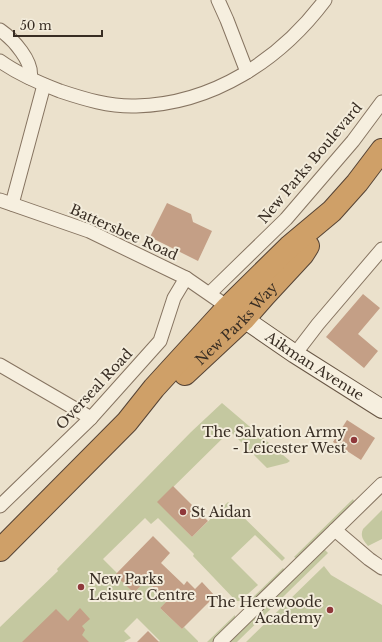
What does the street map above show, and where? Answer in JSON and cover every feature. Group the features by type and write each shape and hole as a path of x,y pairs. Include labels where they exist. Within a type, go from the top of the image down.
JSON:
{"highway":[{"name":"New Parks Way","path":"0,550 127,422 154,388 236,313 264,295 303,254 332,211 357,183 382,150"}],"street":[{"path":"218,0 247,72"},
{"path":"0,61 44,85 89,100 111,105 136,106 182,100 227,84 247,72 284,46 307,23 325,0"},
{"path":"0,30 11,39 24,56 30,66 30,78"},
{"path":"6,202 44,85"},
{"name":"New Parks Boulevard","path":"210,293 286,219 353,141 382,102"},
{"name":"Battersbee Road","path":"6,202 89,231 186,278 210,293 236,313"},
{"path":"295,354 318,324 382,249"},
{"name":"Overseal Road","path":"0,506 91,418 160,341 174,298 186,278"},
{"name":"Aikman Avenue","path":"236,313 295,354 382,409"},
{"path":"0,365 91,418"},
{"path":"220,642 382,484"},
{"path":"335,530 382,568"}],"green space":[{"path":"222,403 290,461 267,468 230,431 158,502 192,537 228,502 285,558 282,561 255,535 231,558 258,585 240,601 236,601 193,556 194,554 158,518 151,524 145,518 103,559 134,593 146,580 161,595 168,589 174,595 160,608 182,629 184,627 198,642 158,642 160,641 137,618 124,631 131,638 124,642 0,642 0,627 58,571 57,569 191,432"},
{"path":"353,499 356,505 300,560 294,557"},
{"path":"382,510 382,539 368,546 362,538 363,529"},
{"path":"324,549 328,553 237,642 229,642"},
{"name":"The Herewoode Academy","path":"324,566 331,575 382,605 382,642 246,642"},
{"path":"283,568 287,573 252,607 243,607"},
{"path":"235,615 235,623 216,642 207,642"}],"building":[{"path":"167,203 191,214 193,222 212,231 198,261 150,237"},
{"path":"363,294 380,308 358,334 378,351 364,368 326,337"},
{"name":"The Salvation Army - Leicester West","path":"347,420 375,438 361,460 333,442"},
{"name":"St Aidan","path":"173,486 208,521 192,537 157,502"},
{"path":"153,536 170,553 161,563 184,585 187,581 195,589 202,582 215,596 182,629 160,608 167,601 146,580 134,593 115,575"},
{"path":"80,608 90,619 82,626 85,630 82,635 89,642 22,642 56,609 68,621"},
{"path":"148,631 159,642 137,642"}],"place":[{"name":"The Salvation Army - Leicester West","path":"354,440"},
{"name":"St Aidan","path":"183,512"},
{"name":"New Parks Leisure Centre","path":"81,587"},
{"name":"The Herewoode Academy","path":"330,610"}]}
